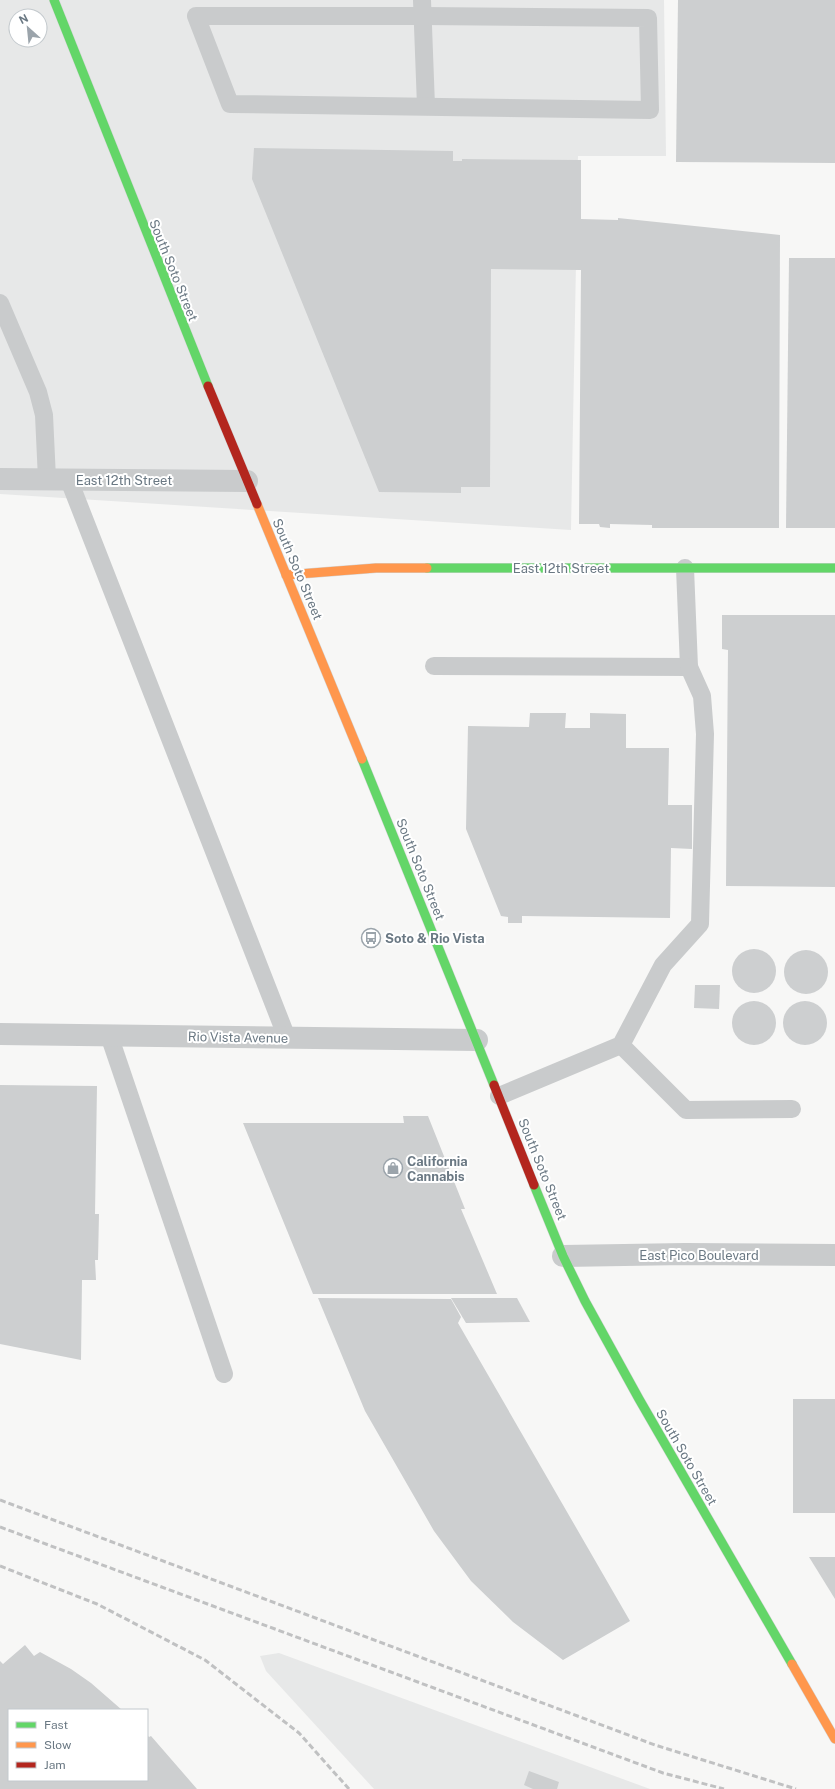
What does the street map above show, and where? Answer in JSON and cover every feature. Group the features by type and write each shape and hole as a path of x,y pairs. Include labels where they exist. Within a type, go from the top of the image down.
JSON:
{"main road":[{"name":"South Soto Street","path":"54,0 159,268 477,1040 564,1256 585,1301 638,1399 835,1739"},
{"name":"East 12th Street","path":"286,576 376,568 835,568"}],"street":[{"name":"East 12th Street","path":"0,479 247,481"},
{"name":"Rio Vista Avenue","path":"0,1034 477,1040"},
{"name":"East Pico Boulevard","path":"564,1256 685,1254 835,1255"}],"lane":[{"path":"423,8 426,106"},
{"path":"423,8 648,18 650,110 426,106 230,104 196,16 423,8"},
{"path":"0,303 38,392 44,414 47,479"},
{"path":"69,480 287,1038"},
{"path":"499,1096 621,1045 663,965 700,924 705,734 702,696 689,667 685,568"},
{"path":"434,666 689,667"},
{"path":"109,1035 224,1374"},
{"path":"621,1045 686,1110 792,1109"}],"shaded area":[{"path":"0,0 664,0 666,156 578,156 571,530 0,494"},
{"path":"279,1653 650,1789 374,1789 266,1671 260,1656"}],"building":[{"path":"678,0 835,0 835,163 676,162"},
{"path":"254,148 453,151 453,161 462,161 462,159 581,160 581,219 618,220 618,218 780,235 779,528 652,528 652,525 610,524 610,528 600,527 599,524 579,524 581,270 491,269 490,487 461,487 461,493 379,492 252,179"},
{"path":"789,258 835,258 835,528 786,528"},
{"path":"722,615 835,615 835,887 726,886 728,650 722,649"},
{"path":"530,713 566,713 565,728 590,728 590,713 626,714 626,748 669,748 668,805 692,805 692,849 671,848 670,918 522,916 522,923 508,923 508,917 501,916 466,829 468,726 529,727"},
{"path":"754,949 766,953 772,959 776,971 772,983 766,989 754,993 742,989 736,983 732,971 736,959 742,953"},
{"path":"806,950 818,954 824,960 828,972 824,984 818,990 806,994 794,990 788,984 784,972 788,960 794,954"},
{"path":"695,985 720,985 719,1009 694,1008"},
{"path":"754,1001 766,1005 772,1011 776,1023 772,1035 766,1041 754,1045 742,1041 736,1035 732,1023 736,1011 742,1005"},
{"path":"805,1001 817,1005 823,1011 827,1023 823,1035 817,1041 805,1045 793,1041 787,1035 783,1023 787,1011 793,1005"},
{"path":"0,1085 97,1086 95,1214 99,1214 98,1260 95,1260 96,1280 82,1280 81,1360 0,1344"},
{"path":"403,1116 428,1116 465,1209 461,1209 497,1294 313,1294 243,1123 404,1123"},
{"path":"318,1298 451,1299 461,1317 458,1323 630,1621 563,1660 513,1622 471,1581 434,1531 365,1411"},
{"path":"451,1298 517,1298 530,1322 466,1323"},
{"path":"793,1399 835,1399 835,1513 793,1513"},
{"path":"809,1557 835,1557 835,1599"},
{"path":"25,1645 34,1656 40,1652 71,1669 91,1683 121,1709 8,1709 8,1781 148,1781 148,1736 151,1736 197,1789 0,1789 0,1661 3,1664"},
{"path":"529,1771 559,1782 557,1789 533,1789 524,1785"}],"railway":[{"path":"0,1500 655,1745 796,1789"},
{"path":"0,1527 663,1773 724,1789"},
{"path":"0,1566 97,1604 205,1660 299,1733 349,1789"}],"traffic: fast":[{"path":"54,0 208,386"},
{"path":"427,568 835,568"},
{"path":"362,759 494,1085"},
{"path":"534,1185 563,1256 585,1301 639,1399 792,1664"}],"traffic: slow":[{"path":"257,504 362,759"},
{"path":"286,575 376,568 427,568"},
{"path":"792,1664 835,1739"}],"traffic: jam":[{"path":"208,386 257,504"},
{"path":"494,1085 534,1185"}],"place":[{"name":"Soto & Rio Vista","path":"371,938"},
{"name":"California Cannabis","path":"393,1168"}]}
